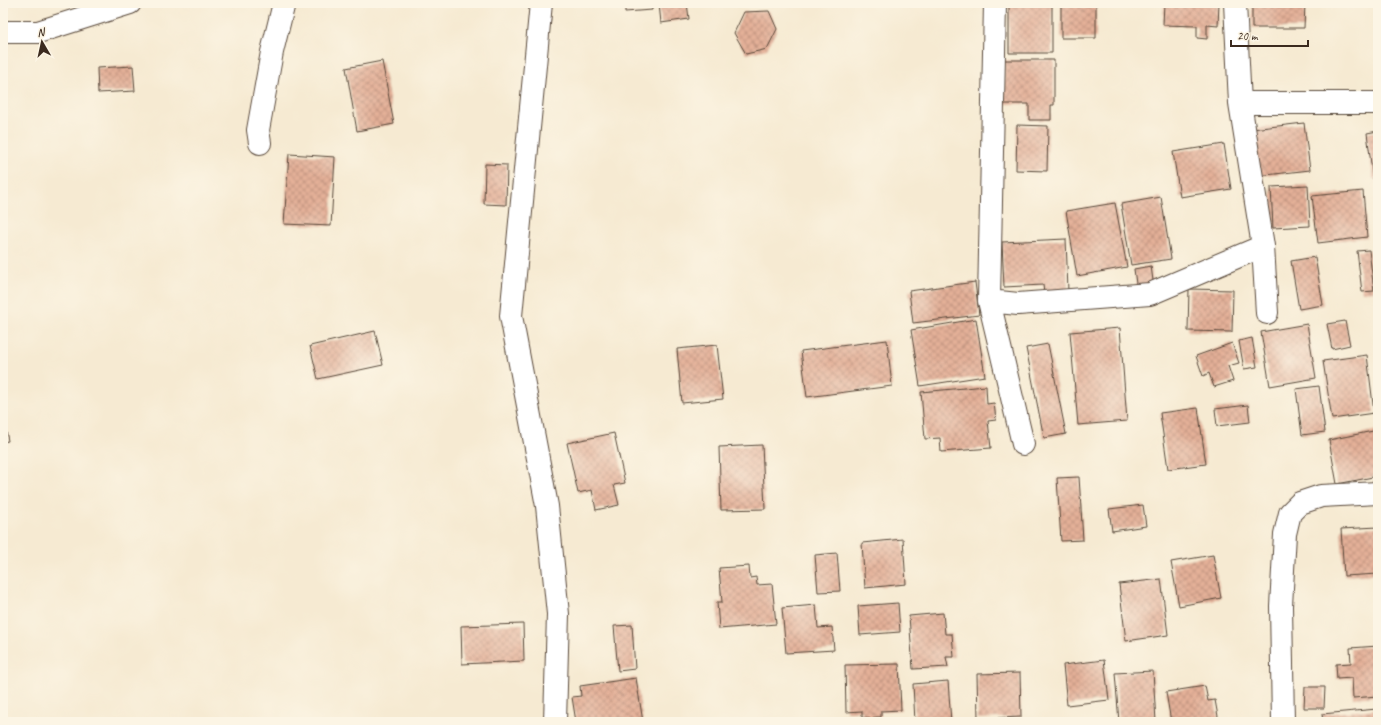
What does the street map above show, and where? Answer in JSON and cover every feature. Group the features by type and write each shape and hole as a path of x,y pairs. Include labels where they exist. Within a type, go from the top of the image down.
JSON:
{"street":[{"path":"3,32 38,32 130,3"},
{"path":"260,143 258,130 269,68 284,3"},
{"path":"541,3 511,316 547,506 558,614 555,722"},
{"path":"995,3 989,301 1023,444"},
{"path":"1235,3 1240,103 1263,246 1267,313"},
{"path":"1240,103 1378,103"},
{"path":"989,301 1018,304 1150,294 1263,246"},
{"path":"1284,722 1281,606 1286,534 1290,513 1300,503 1322,496 1378,493"}],"building":[{"path":"625,3 652,3 652,10 625,12"},
{"path":"687,3 689,19 661,23 659,4"},
{"path":"1009,3 1052,3 1052,53 1009,53"},
{"path":"1061,3 1096,3 1096,38 1061,38"},
{"path":"1164,3 1219,3 1218,26 1207,25 1207,39 1197,38 1197,26 1163,25"},
{"path":"1252,3 1305,3 1304,28 1252,28"},
{"path":"769,11 777,29 767,49 746,54 734,33 744,12"},
{"path":"1004,60 1054,60 1054,105 1051,105 1051,120 1029,120 1029,104 1004,104"},
{"path":"382,61 394,124 357,131 346,68"},
{"path":"133,66 135,91 98,93 97,68"},
{"path":"1304,123 1310,170 1257,176 1252,129"},
{"path":"1017,125 1048,126 1047,171 1016,170"},
{"path":"1378,131 1377,182 1377,178 1373,179 1367,133"},
{"path":"1224,144 1231,189 1180,197 1173,152"},
{"path":"289,154 335,157 331,226 284,224"},
{"path":"485,164 507,165 506,205 484,204"},
{"path":"1308,185 1310,226 1273,228 1271,187"},
{"path":"1363,191 1367,237 1318,243 1312,196"},
{"path":"1161,197 1171,259 1131,265 1121,204"},
{"path":"1115,203 1127,267 1077,276 1066,211"},
{"path":"1066,239 1068,291 1044,293 1043,285 1004,287 1002,242"},
{"path":"1369,250 1374,291 1362,292 1357,251"},
{"path":"1315,257 1323,305 1299,309 1291,261"},
{"path":"1151,266 1154,288 1137,291 1134,269"},
{"path":"975,282 979,315 913,323 909,291"},
{"path":"1189,289 1233,290 1232,332 1188,331"},
{"path":"976,319 985,376 920,386 911,330"},
{"path":"1345,321 1350,345 1332,349 1327,324"},
{"path":"1307,324 1316,378 1270,386 1261,332"},
{"path":"1120,328 1127,421 1078,425 1070,332"},
{"path":"375,331 383,365 318,379 310,346"},
{"path":"1252,338 1257,367 1244,369 1239,341"},
{"path":"887,340 892,386 807,397 801,351"},
{"path":"1232,343 1239,363 1228,366 1233,381 1214,387 1209,373 1203,376 1196,356"},
{"path":"1048,344 1066,434 1044,438 1026,348"},
{"path":"717,345 723,399 682,403 677,349"},
{"path":"1367,355 1374,413 1332,419 1323,361"},
{"path":"986,386 987,404 994,403 996,420 988,421 991,448 941,452 940,438 925,439 921,392"},
{"path":"1319,386 1325,432 1302,435 1296,389"},
{"path":"1248,405 1250,422 1217,426 1215,409"},
{"path":"1198,408 1206,464 1168,469 1160,413"},
{"path":"3,413 8,441 3,442"},
{"path":"1378,430 1378,476 1337,484 1329,440"},
{"path":"614,433 625,483 614,485 619,505 596,510 592,490 578,493 567,443"},
{"path":"762,445 765,509 721,510 719,447"},
{"path":"1079,477 1083,540 1061,541 1057,478"},
{"path":"1143,505 1146,526 1112,531 1109,509"},
{"path":"1378,527 1378,574 1344,576 1341,529"},
{"path":"903,539 906,584 865,588 862,543"},
{"path":"837,553 840,591 818,592 815,555"},
{"path":"1213,555 1221,598 1179,606 1171,562"},
{"path":"749,566 750,578 756,577 757,585 772,584 776,624 719,629 717,602 722,602 719,568"},
{"path":"1161,579 1168,635 1126,641 1119,584"},
{"path":"898,603 900,632 860,635 858,606"},
{"path":"816,605 818,628 832,627 834,650 786,653 782,608"},
{"path":"943,613 945,634 952,634 954,657 946,657 948,667 913,669 909,616"},
{"path":"523,624 524,661 462,664 461,626"},
{"path":"632,625 635,669 618,671 614,626"},
{"path":"1378,646 1378,696 1353,698 1352,678 1337,679 1336,664 1351,663 1350,648"},
{"path":"1104,660 1109,700 1067,705 1063,665"},
{"path":"899,664 901,710 881,711 881,717 862,718 862,711 846,712 845,665"},
{"path":"1153,671 1156,722 1119,722 1115,673"},
{"path":"1020,673 1021,717 978,719 977,674"},
{"path":"636,678 643,722 584,722 584,720 576,722 572,697 581,696 580,686"},
{"path":"948,681 951,722 915,722 913,684"},
{"path":"1205,686 1208,701 1215,700 1219,722 1171,722 1166,692"},
{"path":"1305,687 1325,687 1324,708 1304,708"},
{"path":"1377,709 1378,722 1323,722 1322,714"}]}
